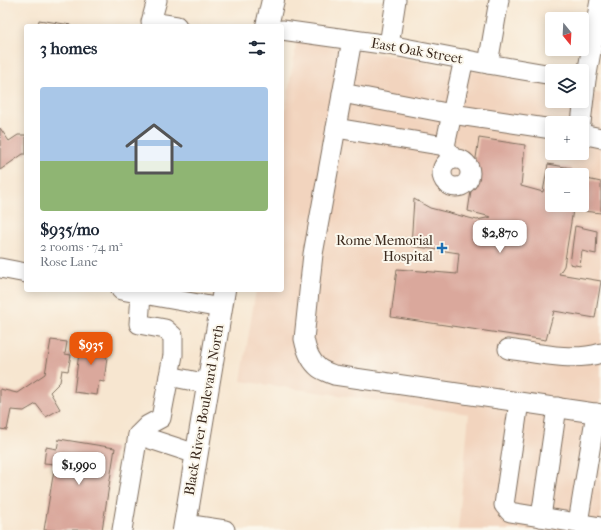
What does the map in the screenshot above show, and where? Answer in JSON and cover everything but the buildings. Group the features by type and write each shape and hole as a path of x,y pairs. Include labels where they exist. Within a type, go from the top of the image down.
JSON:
{"main road":[{"path":"267,24 273,0"},
{"name":"Black River Boulevard North","path":"184,527 222,299"}],"street":[{"path":"157,0 151,22 164,24"},
{"path":"389,45 396,0"},
{"path":"488,64 499,0"},
{"path":"582,116 590,81 600,0"},
{"name":"East Oak Street","path":"284,30 389,45 464,60 545,73"},
{"path":"352,40 313,254 305,323 304,339 306,349 318,368 334,375 598,413 578,523"},
{"path":"336,128 449,152 452,114 464,60"},
{"path":"342,93 452,114 545,128"},
{"path":"589,135 601,138"},
{"path":"0,268 24,273"},
{"path":"131,292 141,294 222,299"},
{"path":"122,530 138,435 148,425 161,418 172,355 173,336 165,329 139,324 141,294"},
{"path":"508,349 560,356 592,356 601,352"},
{"path":"169,376 208,384"},
{"path":"519,402 504,505 510,512 601,527"},
{"path":"541,517 557,407"},
{"path":"138,435 196,454"},
{"path":"184,527 225,530"}],"shaded area":[{"name":"Rome Memorial Hospital","path":"297,39 545,84 545,108 589,108 589,91 601,94 601,530 458,530 469,414 241,381 256,292 284,292 284,117"}],"place":[{"name":"Rome Memorial Hospital","path":"442,248"}]}
